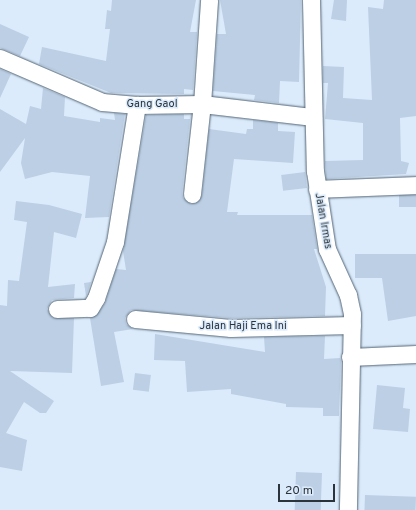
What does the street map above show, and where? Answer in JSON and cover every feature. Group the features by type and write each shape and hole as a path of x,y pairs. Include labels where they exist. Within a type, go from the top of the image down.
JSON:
{"street":[{"path":"192,194 202,104 209,0"},
{"name":"Jalan Irmas","path":"310,0 313,117 317,189 327,249 348,295 352,325 350,357 348,510"},
{"name":"Gang Gaol","path":"0,58 102,102 137,105 202,104 313,117"},
{"path":"57,309 90,308 96,298 115,242 137,105"},
{"path":"317,189 416,185"},
{"name":"Jalan Haji Ema Ini","path":"135,319 231,328 352,325"},
{"path":"350,357 416,354"}],"building":[{"path":"112,0 196,0 190,32 197,32 193,90 184,89 184,94 111,93 39,64 42,47 106,61 110,29 105,29 107,10 111,11"},
{"path":"220,0 301,0 299,82 280,81 279,103 254,100 255,95 213,91 217,34 226,34"},
{"path":"334,0 347,0 346,21 331,19"},
{"path":"384,0 416,0 416,116 400,118 401,161 409,163 406,174 326,179 325,161 363,160 363,123 325,119 328,83 323,83 323,66 344,67 343,98 372,100 368,7 383,9"},
{"path":"0,24 29,37 20,56 0,48"},
{"path":"0,69 11,74 0,98"},
{"path":"43,88 65,97 64,116 100,122 100,118 115,120 114,113 125,114 109,217 85,218 90,176 52,172 25,179 21,163 25,138 0,172 0,109 26,124 30,106 41,109"},
{"path":"184,114 184,119 190,119 182,193 183,198 191,204 196,203 202,195 209,129 246,134 247,129 253,129 253,120 278,123 278,131 295,132 293,163 234,159 227,212 238,212 237,215 312,215 317,249 314,249 326,287 325,316 231,318 131,310 125,318 126,324 133,329 114,332 124,382 101,386 90,318 98,313 105,303 116,269 126,270 123,251 146,115"},
{"path":"305,172 307,188 283,191 281,175"},
{"path":"399,195 416,195 416,207 399,207"},
{"path":"16,201 49,205 82,214 76,238 54,232 48,287 75,284 74,298 52,300 47,309 53,318 74,318 72,373 10,371 54,401 46,413 40,413 24,402 6,433 27,440 22,471 0,467 0,305 7,306 8,280 19,281 27,222 14,220"},
{"path":"355,254 416,254 416,316 388,321 382,278 355,278"},
{"path":"91,282 87,294 86,296 84,283"},
{"path":"155,334 265,352 264,337 325,336 324,359 340,358 341,361 339,416 323,416 323,408 286,407 286,404 231,394 231,389 187,392 185,361 154,360"},
{"path":"135,373 151,375 149,392 133,390"},
{"path":"377,385 405,388 403,408 410,409 408,432 373,429"},
{"path":"296,472 322,473 321,510 295,510"},
{"path":"365,495 416,497 416,510 364,510"}]}
